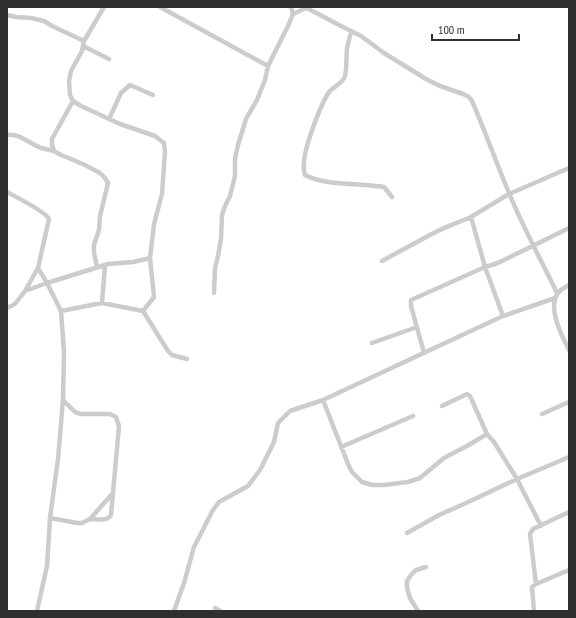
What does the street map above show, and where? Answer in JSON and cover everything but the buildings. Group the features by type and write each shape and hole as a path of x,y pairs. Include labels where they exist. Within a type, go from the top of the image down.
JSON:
{"street":[{"path":"104,7 84,43 82,51 71,71 69,81 70,96 73,101 120,124 155,136 164,143 165,152 162,194 154,224 150,258 154,298 143,311"},
{"path":"160,7 268,66"},
{"path":"214,293 215,268 221,239 222,215 230,196 235,176 235,158 238,145 246,119 257,100 265,80 268,66 293,14 292,7"},
{"path":"293,14 306,8 361,36 384,53 426,79 470,97 488,138 509,194 558,293"},
{"path":"7,14 16,17 44,21 109,59"},
{"path":"351,31 347,49 344,78 330,91 315,122 304,162 305,175 310,178 323,181 384,187 392,197"},
{"path":"109,119 121,92 130,86 153,94"},
{"path":"54,151 52,139 73,101"},
{"path":"7,135 10,134 18,136 42,148 54,151 83,164 106,178 108,184 100,216 100,226 94,245 97,267"},
{"path":"382,261 428,236 471,217 509,194 569,168"},
{"path":"7,192 35,208 49,219 38,268 25,291 15,304 7,308"},
{"path":"471,217 485,267 503,316"},
{"path":"424,353 411,306 411,300 485,267 498,263 569,228"},
{"path":"25,291 108,264 133,262 150,258"},
{"path":"102,303 105,265"},
{"path":"37,611 47,566 50,518 58,459 63,400 64,352 61,311 38,268"},
{"path":"569,285 560,290 555,298 554,304 560,331 568,343 569,350"},
{"path":"174,611 194,547 213,510 220,502 242,490 252,481 260,470 274,442 278,423 290,411 323,400 503,316 555,298"},
{"path":"61,311 102,303 143,311 168,351 172,355 187,359"},
{"path":"372,343 417,327"},
{"path":"442,406 461,396 467,394 470,396 487,434 494,442 517,479 541,526"},
{"path":"63,400 75,412 82,414 110,414 116,417 119,426 111,515 105,520 90,519"},
{"path":"323,400 352,472 362,482 372,485 408,482 420,478 444,458 487,434"},
{"path":"542,414 569,402"},
{"path":"341,447 413,416"},
{"path":"407,533 439,515 569,457"},
{"path":"50,518 82,523 90,519 113,492"},
{"path":"536,584 530,534 533,529 569,512"},
{"path":"418,611 410,598 407,588 407,581 416,570 426,567"},
{"path":"534,611 532,587 569,570"},
{"path":"215,608 220,611"}]}
